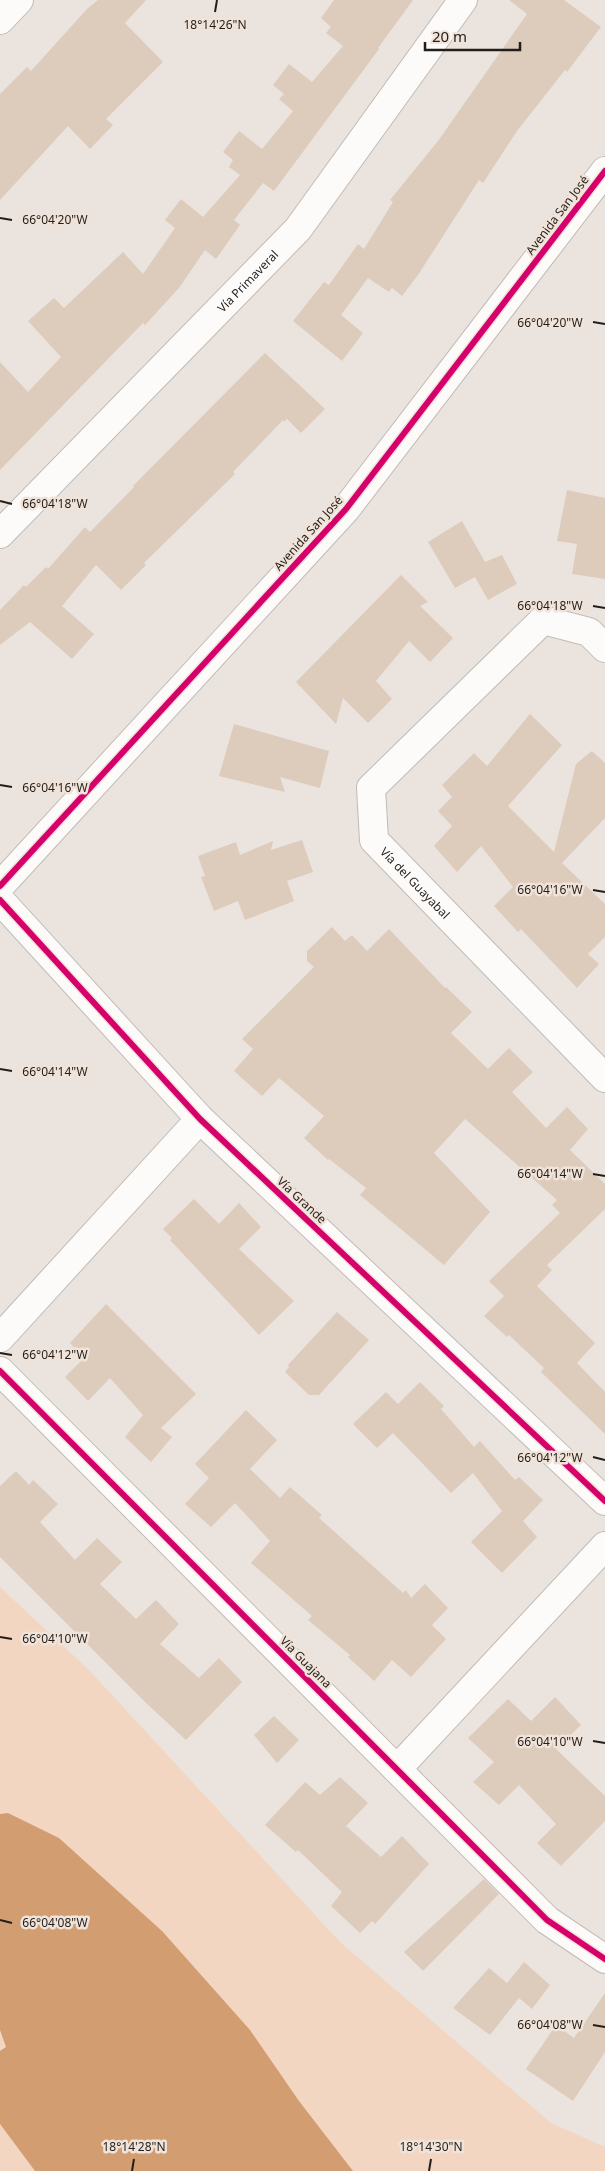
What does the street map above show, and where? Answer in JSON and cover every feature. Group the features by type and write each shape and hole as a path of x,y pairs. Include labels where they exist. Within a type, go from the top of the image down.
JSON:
{"street":[{"path":"0,20 18,0"},
{"name":"Vía Primaveral","path":"0,534 298,229 463,0"},
{"name":"Avenida San José","path":"0,886 346,509 605,171"},
{"name":"Vía del Guayabal","path":"605,648 588,632 543,620 371,788 374,840 605,1078"},
{"name":"Vía Grande","path":"0,900 200,1119 605,1501"},
{"path":"0,1338 200,1119"},
{"name":"Vía Guajana","path":"0,1371 547,1920 605,1959"},
{"path":"397,1769 605,1546"}],"shaded area":[{"path":"0,1587 89,1670 340,1942 551,2123 605,2147 605,2171 0,2171"},
{"path":"8,1813 59,1838 162,1931 250,2030 299,2101 353,2171 35,2171 0,2124 0,2051 6,2047 0,2030 0,1814"}],"building":[{"path":"98,0 146,0 125,23 163,62 106,119 113,125 90,149 68,126 0,200 0,94 27,67 31,71 87,9"},
{"path":"334,0 413,0 274,191 263,183 234,220 240,225 216,259 205,250 179,288 145,325 143,323 0,470 0,362 28,392 61,357 28,321 54,298 64,308 123,252 143,274 175,228 165,220 181,199 203,217 240,175 229,167 233,160 223,152 239,131 262,149 293,111 279,99 284,94 273,85 289,64 312,82 343,46 326,33 331,27 321,18"},
{"path":"509,0 564,0 601,27 567,72 565,70 517,131 483,183 479,180 418,275 402,296 392,288 389,292 368,278 341,315 363,333 342,361 293,321 324,282 329,285 358,244 364,249 393,202 390,200 438,141 527,14"},
{"path":"265,353 325,409 301,433 287,419 284,422 283,420 233,472 235,474 144,563 146,565 121,590 96,565 62,606 94,634 72,659 30,622 0,645 0,610 24,585 26,587 46,567 48,569 85,527 90,532"},
{"path":"567,490 605,498 605,579 572,574 577,544 557,541"},
{"path":"462,521 485,562 502,555 517,584 488,600 475,577 455,588 428,542"},
{"path":"401,575 428,602 420,606 453,638 430,662 409,641 376,681 392,699 368,723 343,698 336,724 296,682"},
{"path":"530,714 562,745 508,806 554,852 576,764 592,751 605,763 605,818 562,863 605,904 605,937 588,954 599,964 577,988 521,929 518,932 494,906 513,887 481,846 457,872 434,846 452,826 438,811 452,797 442,785 474,753 487,766"},
{"path":"234,724 329,751 320,788 280,777 285,792 219,776"},
{"path":"302,840 313,872 287,881 294,901 245,920 238,901 214,911 201,877 205,876 198,856 236,842 240,855 273,841 271,850"},
{"path":"332,927 345,941 352,935 367,951 389,929 445,988 472,1012 451,1033 488,1069 509,1048 533,1072 512,1092 546,1128 567,1107 588,1129 570,1150 605,1184 605,1209 547,1265 552,1270 537,1286 595,1343 577,1363 605,1392 605,1434 541,1372 544,1368 509,1335 507,1337 484,1316 504,1296 489,1281 560,1213 552,1205 557,1200 465,1119 434,1153 490,1212 444,1265 360,1195 366,1188 328,1160 304,1138 324,1116 279,1078 262,1096 234,1071 253,1049 242,1039 314,967 307,961 307,951"},
{"path":"194,1199 219,1224 239,1203 261,1227 239,1249 294,1301 259,1335 170,1240 172,1238 163,1229"},
{"path":"106,1304 196,1394 161,1428 172,1437 151,1462 125,1437 143,1415 110,1378 88,1401 65,1377 84,1358 70,1343"},
{"path":"337,1312 369,1340 319,1395 309,1395 285,1372 289,1367 288,1365"},
{"path":"420,1382 444,1406 441,1409 474,1447 480,1441 515,1480 519,1477 543,1500 523,1521 537,1537 502,1573 471,1542 502,1511 473,1473 451,1493 393,1433 377,1448 353,1424 386,1392 398,1404"},
{"path":"246,1410 277,1440 250,1469 280,1498 290,1487 322,1515 319,1518 403,1593 406,1590 411,1598 425,1584 448,1608 432,1625 446,1639 411,1677 392,1660 374,1681 348,1657 350,1655 308,1620 312,1616 251,1563 270,1541 235,1503 211,1527 185,1504 209,1478 195,1464"},
{"path":"16,1471 29,1485 33,1480 58,1504 40,1522 75,1560 97,1538 122,1562 100,1584 136,1619 156,1600 179,1624 160,1644 199,1678 219,1658 242,1682 186,1740 144,1701 0,1557 0,1486"},
{"path":"555,1697 581,1725 556,1749 605,1796 605,1821 561,1866 537,1843 556,1824 519,1785 499,1805 473,1782 494,1762 468,1738 508,1699 531,1721"},
{"path":"274,1716 299,1740 277,1763 254,1735"},
{"path":"340,1777 368,1803 346,1826 381,1857 402,1836 429,1864 375,1924 372,1921 360,1933 331,1906 342,1892 298,1850 296,1852 265,1825 305,1782 320,1795"},
{"path":"484,1879 499,1894 423,1971 404,1952"},
{"path":"524,1962 550,1985 532,2009 519,1998 490,2035 453,2008 489,1968 507,1983"},
{"path":"605,1993 605,2052 573,2101 526,2069 556,2025 574,2038"}],"cycle path":[{"path":"0,886 346,509 605,171"},
{"path":"0,900 200,1119 605,1501"},
{"path":"0,1371 547,1920 605,1959"}]}
